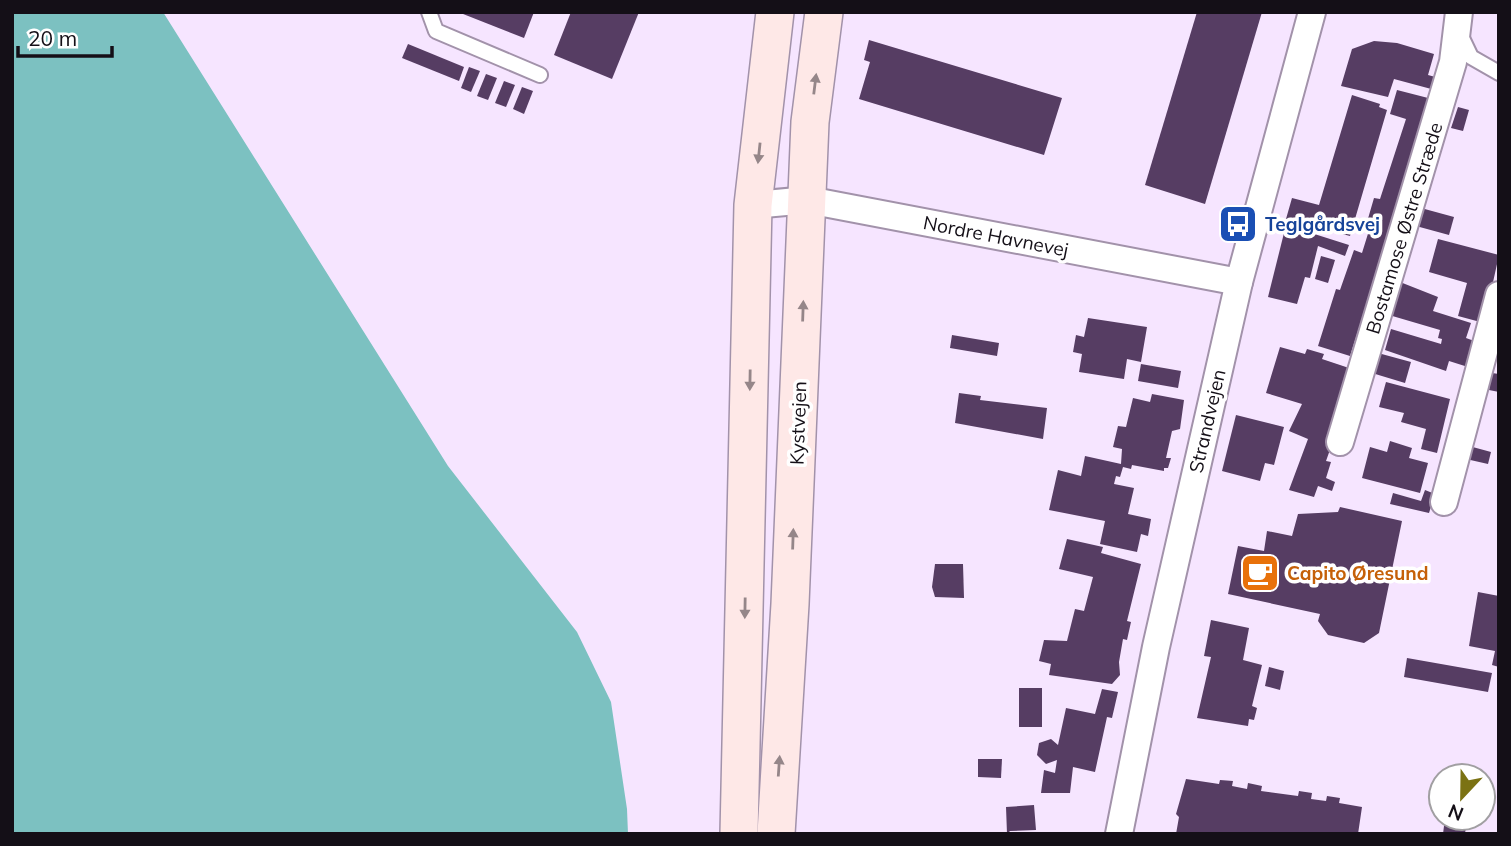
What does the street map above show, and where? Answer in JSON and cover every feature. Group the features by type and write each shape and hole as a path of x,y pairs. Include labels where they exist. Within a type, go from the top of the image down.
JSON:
{"main road":[{"path":"739,834 753,205 775,12"},
{"name":"Kystvejen","path":"776,834 790,604 810,122 824,12"}],"street":[{"name":"Strandvejen","path":"1119,834 1156,647 1239,282 1312,12"},
{"name":"Bostamose Østre Stræde","path":"1340,442 1453,62 1459,18"},
{"name":"Nordre Havnevej","path":"753,205 808,200 1239,282"},
{"path":"1444,502 1499,295"}],"lane":[{"path":"429,12 436,31 540,75"},
{"path":"1459,18 1463,45 1471,57 1499,73"}],"shaded area":[{"path":"12,12 163,12 448,466 577,632 611,702 627,809 628,834 12,834"}],"building":[{"path":"458,12 534,12 524,38"},
{"path":"571,12 639,12 612,79 554,55"},
{"path":"1197,12 1262,12 1205,204 1145,185"},
{"path":"869,40 1062,98 1044,155 859,99 870,62 864,60"},
{"path":"1374,41 1397,43 1434,54 1428,75 1439,78 1435,90 1394,79 1388,97 1341,86 1352,49"},
{"path":"408,44 464,67 459,81 402,58"},
{"path":"469,67 480,71 471,92 461,88"},
{"path":"486,74 497,78 488,100 477,96"},
{"path":"504,81 515,85 506,107 495,103"},
{"path":"522,87 533,91 524,114 513,109"},
{"path":"1397,90 1432,99 1350,356 1318,346 1336,289 1340,290 1354,250 1362,253 1371,224 1367,222 1374,198 1380,199 1406,119 1390,114"},
{"path":"1352,95 1380,104 1379,107 1387,110 1350,236 1286,219 1292,198 1319,205"},
{"path":"1458,107 1469,110 1463,131 1451,128"},
{"path":"1421,208 1454,217 1449,235 1416,226"},
{"path":"1286,225 1349,245 1345,256 1318,246 1310,278 1305,277 1297,304 1268,297"},
{"path":"1438,239 1499,255 1484,323 1458,316 1467,283 1429,272"},
{"path":"1321,256 1335,260 1328,283 1315,279"},
{"path":"1400,282 1438,297 1433,311 1471,323 1466,338 1477,342 1468,367 1449,361 1446,371 1385,350 1391,329 1441,344 1442,339 1438,338 1440,330 1389,315"},
{"path":"1088,318 1147,327 1141,362 1127,359 1124,379 1079,372 1082,354 1073,352 1076,335 1084,337"},
{"path":"952,335 999,343 997,356 950,348"},
{"path":"1280,347 1305,354 1307,349 1324,354 1322,359 1349,368 1343,413 1326,461 1331,462 1326,478 1335,482 1332,491 1318,486 1314,497 1289,490 1308,439 1289,431 1302,404 1266,393"},
{"path":"1378,353 1411,362 1405,383 1372,373"},
{"path":"1141,364 1181,371 1178,388 1138,381"},
{"path":"1492,373 1499,374 1499,392 1489,390"},
{"path":"1386,382 1450,399 1437,453 1421,449 1426,429 1401,422 1404,413 1379,407"},
{"path":"959,393 981,396 980,400 1047,408 1043,439 955,423"},
{"path":"1152,394 1184,400 1180,429 1172,431 1166,458 1171,458 1168,468 1164,468 1164,471 1132,465 1131,469 1123,467 1114,484 1134,488 1128,514 1151,519 1148,536 1141,534 1137,552 1100,544 1105,521 1049,510 1058,470 1081,476 1085,456 1121,464 1122,449 1113,447 1118,426 1126,427 1133,398 1150,402"},
{"path":"1236,415 1284,427 1274,465 1265,463 1260,481 1222,471"},
{"path":"1390,441 1412,448 1409,458 1428,463 1420,493 1362,478 1370,447 1387,452"},
{"path":"1469,446 1491,452 1488,464 1466,459"},
{"path":"1425,490 1435,494 1429,513 1390,504 1393,493 1421,501"},
{"path":"1340,507 1402,521 1379,633 1364,643 1328,635 1318,621 1320,614 1228,594 1238,546 1264,551 1267,531 1292,536 1298,514 1338,512"},
{"path":"1067,539 1103,547 1101,553 1141,564 1127,621 1131,622 1127,640 1123,639 1120,675 1112,684 1049,675 1051,664 1039,661 1044,640 1067,641 1075,609 1084,611 1093,577 1059,569"},
{"path":"935,564 963,564 964,598 935,597 932,587"},
{"path":"1478,592 1499,596 1499,667 1492,665 1495,651 1469,646"},
{"path":"1211,620 1249,628 1243,660 1262,665 1252,706 1257,708 1254,720 1249,719 1248,726 1197,718 1211,657 1204,656"},
{"path":"1407,658 1492,673 1488,692 1404,677"},
{"path":"1269,667 1284,671 1280,690 1265,686"},
{"path":"1019,688 1042,688 1042,727 1019,727"},
{"path":"1102,689 1118,692 1112,718 1107,717 1095,772 1073,767 1070,793 1041,793 1044,770 1055,773 1057,760 1046,764 1037,755 1039,743 1051,739 1058,745 1066,708 1095,714"},
{"path":"978,759 1002,759 1001,778 978,777"},
{"path":"1186,779 1219,784 1220,780 1233,781 1232,786 1247,789 1248,783 1262,786 1261,791 1298,796 1299,791 1312,793 1311,799 1326,801 1327,796 1340,798 1339,803 1362,807 1358,834 1176,834 1179,817 1176,814"},
{"path":"1034,805 1036,830 1010,831 1007,834 1006,807"},
{"path":"1443,832 1465,832 1465,834"}],"place":[{"name":"Teglgårdsvej","path":"1238,224"},
{"name":"Capito Øresund","path":"1260,573"}]}
